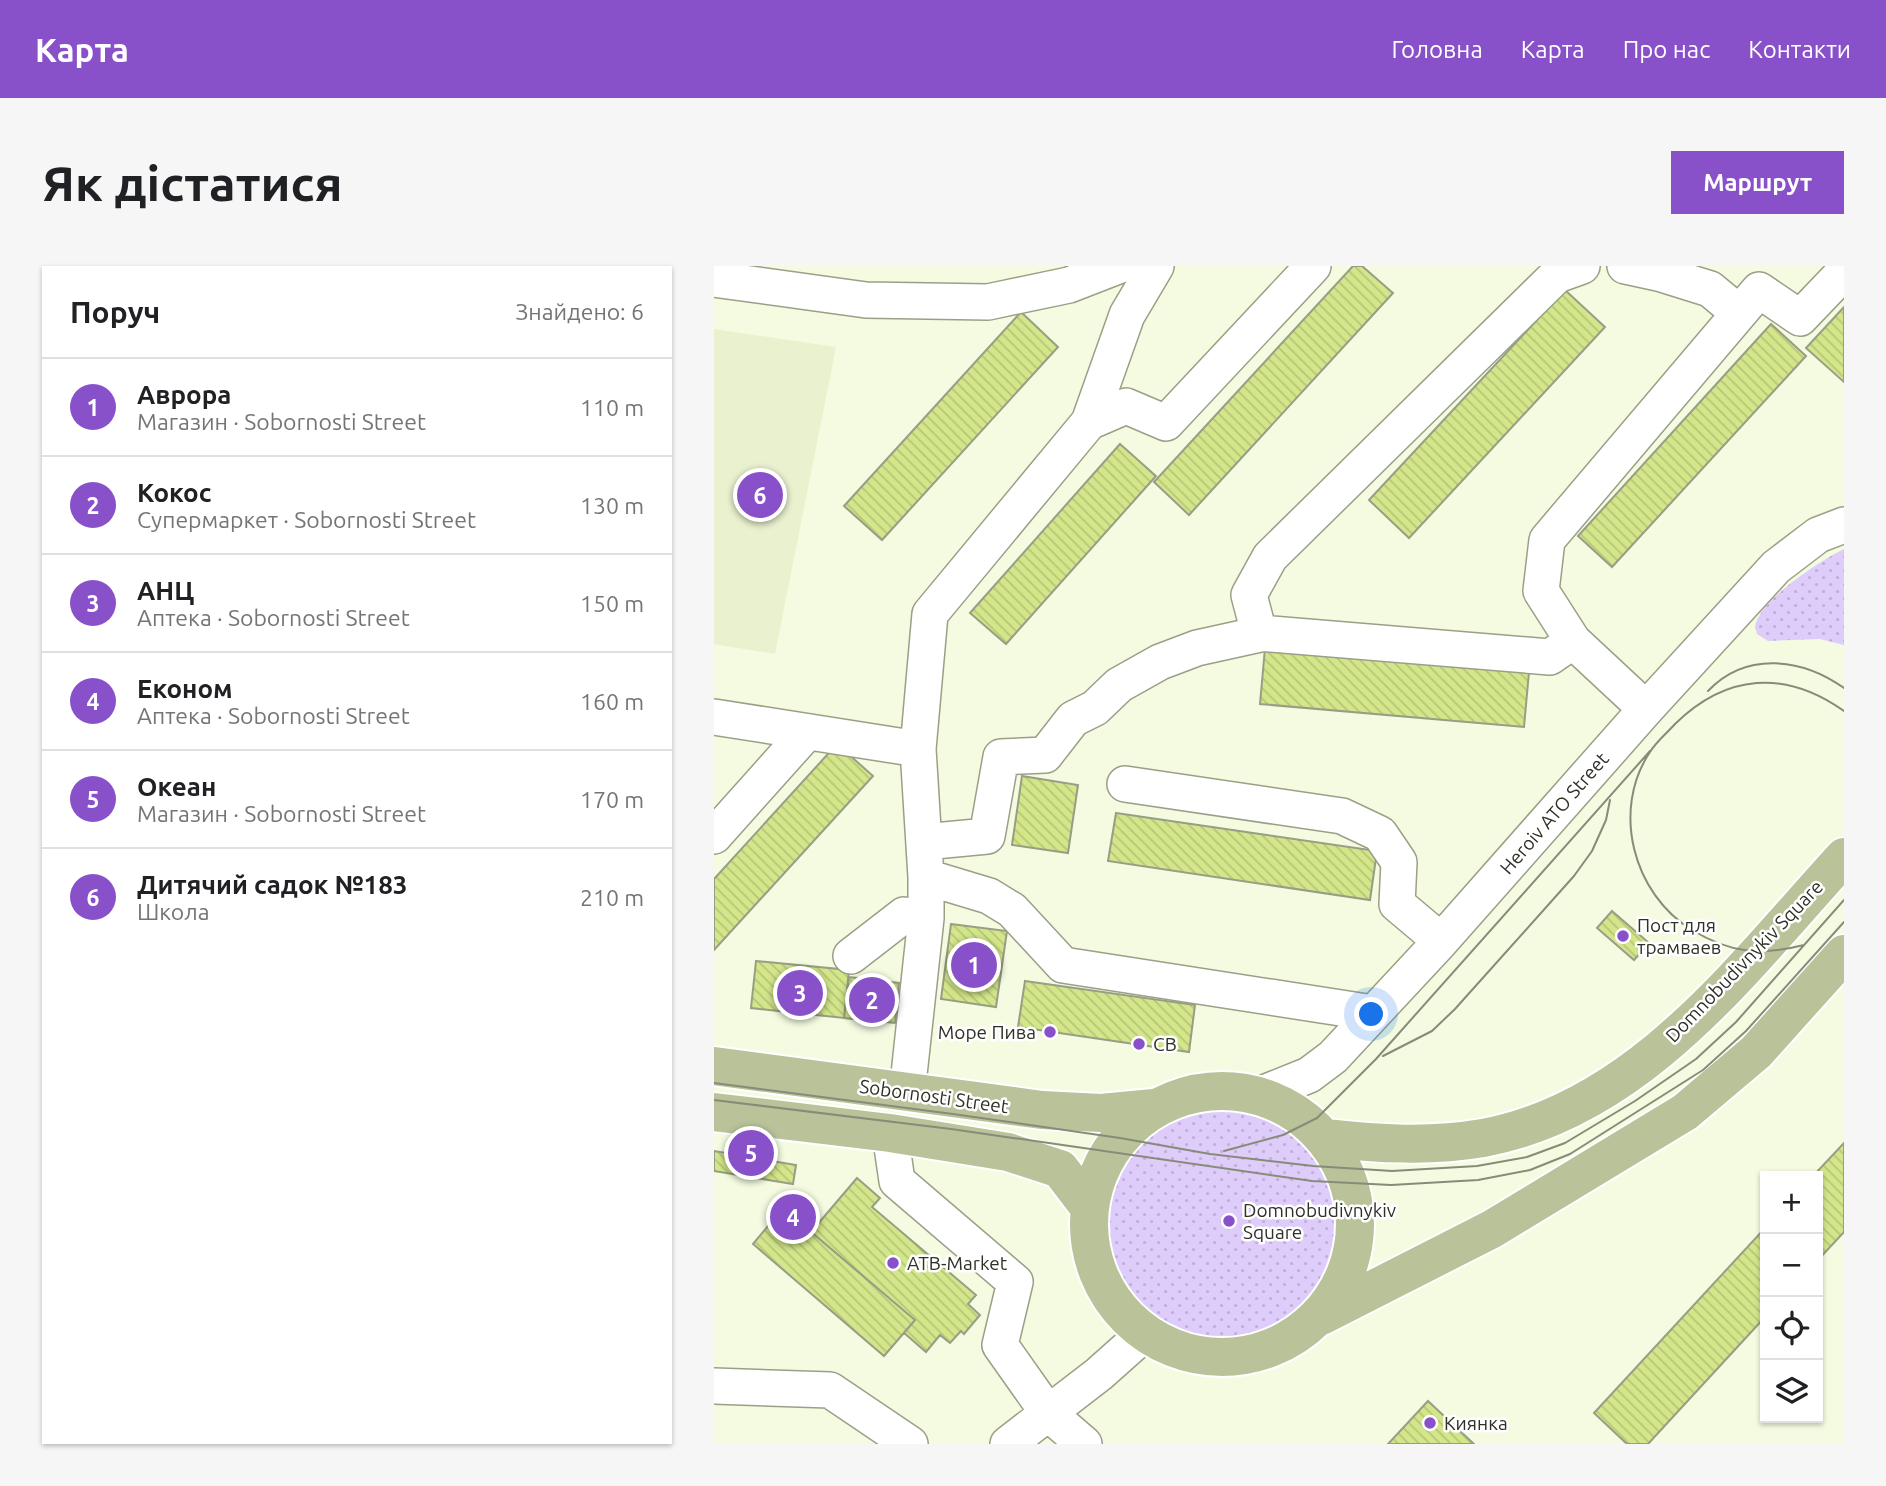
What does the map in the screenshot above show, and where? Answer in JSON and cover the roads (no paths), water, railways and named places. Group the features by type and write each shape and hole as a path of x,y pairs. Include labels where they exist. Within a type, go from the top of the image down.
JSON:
{"main road":[{"name":"Domnobudivnykiv Square","path":"1325,1138 1378,1144 1484,1138 1535,1123 1585,1102 1629,1073 1679,1033 1728,984 1844,857"},
{"path":"1316,1319 1492,1229 1685,1112 1756,1052 1844,954"},
{"name":"Sobornosti Street","path":"714,1066 908,1094 1054,1111 1101,1113 1154,1108"},
{"path":"1223,1090 1259,1095 1295,1111 1325,1138 1341,1161 1352,1188 1355,1244 1348,1272 1335,1297 1316,1319 1298,1334 1256,1353 1233,1357 1187,1353 1165,1345 1146,1333 1127,1317 1112,1299 1100,1278 1092,1255 1088,1231 1089,1206 1105,1159 1136,1121 1154,1108 1188,1094 1223,1090"},
{"path":"714,1112 890,1133 1008,1152 1060,1169 1089,1206"}],"street":[{"path":"714,279 866,300 988,302 1069,285 1118,266"},
{"path":"908,1094 926,918 918,749 930,614 1089,422 1127,315 1156,266"},
{"path":"1089,422 1126,406 1166,423 1313,266"},
{"path":"1573,641 1550,657 1259,633 1249,595 1270,557 1557,275 1582,266"},
{"path":"1625,266 1710,289 1739,313"},
{"path":"1646,709 1573,641 1541,592 1547,540 1759,290 1800,318 1844,272"},
{"name":"Heroiv ATO Street","path":"1259,1095 1310,1075 1332,1057 1441,941 1776,567 1818,535 1844,525"},
{"path":"924,842 988,836 1001,757 1045,755 1073,719 1095,708 1119,685 1160,662 1197,648 1265,633"},
{"path":"714,717 918,749"},
{"path":"714,836 807,732"},
{"path":"1125,784 1342,816 1380,834 1399,862 1397,904 1441,941"},
{"path":"926,877 989,896 1012,910 1063,965 1373,1013"},
{"path":"851,956 904,915 926,918"},
{"path":"890,1133 897,1181 1014,1282 1000,1345 1048,1413 1084,1444"},
{"path":"1008,1444 1146,1333"},
{"path":"714,1386 830,1390 909,1444"}],"tram line":[{"path":"1708,691 1739,669 1774,663 1810,670 1844,688"},
{"path":"1804,945 1773,951 1733,948 1706,938 1672,914 1655,895 1642,873 1634,849 1632,799 1638,775 1655,745 1694,707 1715,695 1735,687 1778,683 1822,697 1844,711"},
{"path":"1224,1151 1283,1135 1317,1118 1376,1059 1650,751"},
{"path":"1383,1056 1432,1031 1574,876 1592,851 1606,820 1610,800"},
{"path":"714,1083 953,1114 1210,1154 1313,1166 1392,1171 1477,1166 1527,1157 1565,1143 1635,1101 1696,1059 1736,1022 1844,900"},
{"path":"714,1100 951,1129 1312,1181 1391,1185 1478,1180 1530,1170 1570,1154 1703,1070 1746,1031 1844,922"}],"place":[{"name":"Дитячий садок №183","path":"760,495"},
{"name":"Пост для трамваев","path":"1623,936"},
{"name":"Аврора","path":"974,965"},
{"name":"АНЦ","path":"800,993"},
{"name":"Кокос","path":"872,1000"},
{"name":"Море Пива","path":"1050,1032"},
{"name":"СВ","path":"1139,1044"},
{"name":"Океан","path":"751,1153"},
{"name":"Економ","path":"793,1217"},
{"name":"Domnobudivnykiv Square","path":"1229,1221"},
{"name":"ATB-Market","path":"893,1263"},
{"name":"Киянка","path":"1430,1423"}]}
